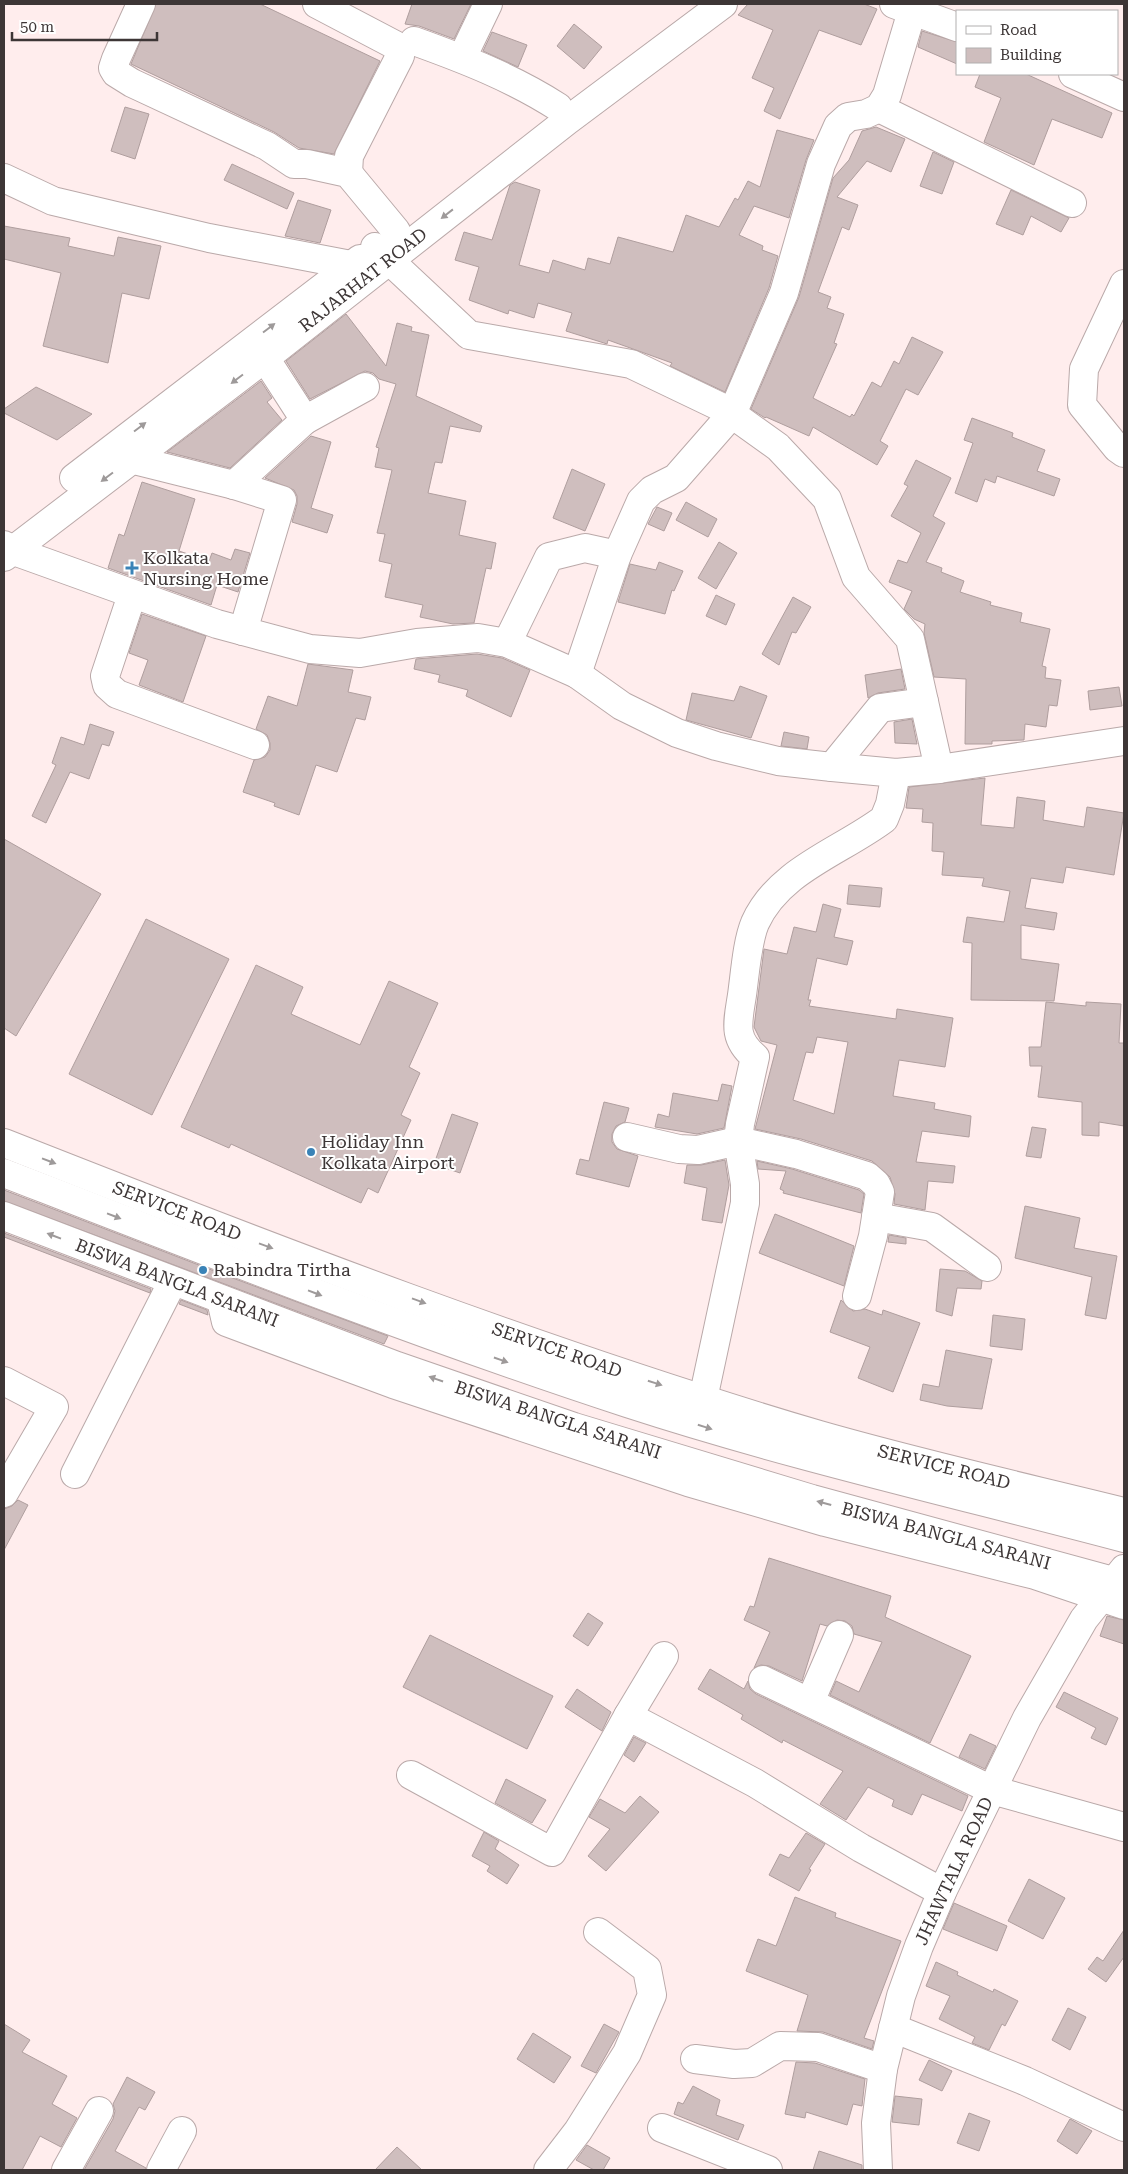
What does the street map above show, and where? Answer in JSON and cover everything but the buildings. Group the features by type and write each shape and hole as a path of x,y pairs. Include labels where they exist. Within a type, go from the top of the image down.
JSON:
{"street":[{"path":"141,4 116,59 113,68 116,73 132,83 267,146 294,164 307,164 348,173"},
{"path":"317,4 395,45 400,56 349,156 348,173 387,246 469,336 631,364 732,414 778,447 828,499 856,577 910,639 939,769"},
{"path":"462,58 488,4"},
{"name":"RAJARHAT ROAD","path":"6,546 130,459 265,358 387,246 558,107 694,4"},
{"name":"RAJARHAT ROAD","path":"6,546 351,265 387,246 568,120 722,4"},
{"path":"576,674 617,555 641,501 652,490 676,478 732,414 784,293 821,164 838,126 848,118 866,114 879,108 887,95 903,7 956,27"},
{"path":"414,40 462,58 530,90 558,107"},
{"path":"1075,75 1124,97"},
{"path":"879,108 1072,203"},
{"path":"4,178 53,202 209,238 351,265"},
{"path":"1124,284 1084,369 1082,405 1117,448 1124,453"},
{"path":"265,358 305,420"},
{"path":"234,485 305,420 365,387"},
{"path":"130,459 234,485 282,500 243,631"},
{"path":"6,546 132,595 243,631 310,649 360,653 417,643 478,638 507,643 576,674 622,706 677,733 716,746 778,760 896,773 939,769 1124,740"},
{"path":"507,643 549,557 585,548 617,555"},
{"path":"132,595 105,676 106,685 117,694 255,745"},
{"path":"832,767 880,708 924,702"},
{"path":"703,1398 745,1204 745,1184 738,1141 755,1057 744,1048 738,1037 741,997 754,924 773,893 780,887 794,876 884,819 890,804 896,773"},
{"path":"626,1137 698,1150 738,1141 796,1154 867,1176 876,1184 880,1192 857,1296"},
{"name":"SERVICE ROAD","path":"4,1144 368,1284 541,1346 822,1435 1124,1512"},
{"path":"4,1173 365,1313 627,1403 846,1466 1124,1538"},
{"name":"BISWA BANGLA SARANI","path":"4,1216 221,1300 395,1375 574,1428 691,1473 812,1499 1118,1587"},
{"path":"876,1217 932,1227 987,1267"},
{"path":"75,1474 173,1281"},
{"path":"4,1381 54,1407 4,1493"},
{"name":"JHAWTALA ROAD","path":"878,2170 876,2123 883,2069 893,2028 919,1946 942,1892 1027,1718 1084,1619 1118,1587"},
{"path":"810,1702 840,1635"},
{"path":"411,1775 552,1852 664,1656"},
{"path":"763,1680 992,1790 1124,1827"},
{"path":"628,1716 755,1783 861,1848 942,1892"},
{"path":"548,2170 578,2131 626,2053 652,1995 647,1969 598,1932"},
{"path":"893,2028 1025,2081 1124,2127"},
{"path":"695,2059 734,2064 752,2063 780,2046 818,2047 883,2069"},
{"path":"66,2170 99,2112"},
{"path":"662,2128 768,2170"},
{"path":"161,2170 182,2131"}],"place":[{"name":"Kolkata Nursing Home","path":"132,568"},
{"name":"Holiday Inn Kolkata Airport","path":"311,1152"},
{"name":"Rabindra Tirtha","path":"203,1270"}]}
